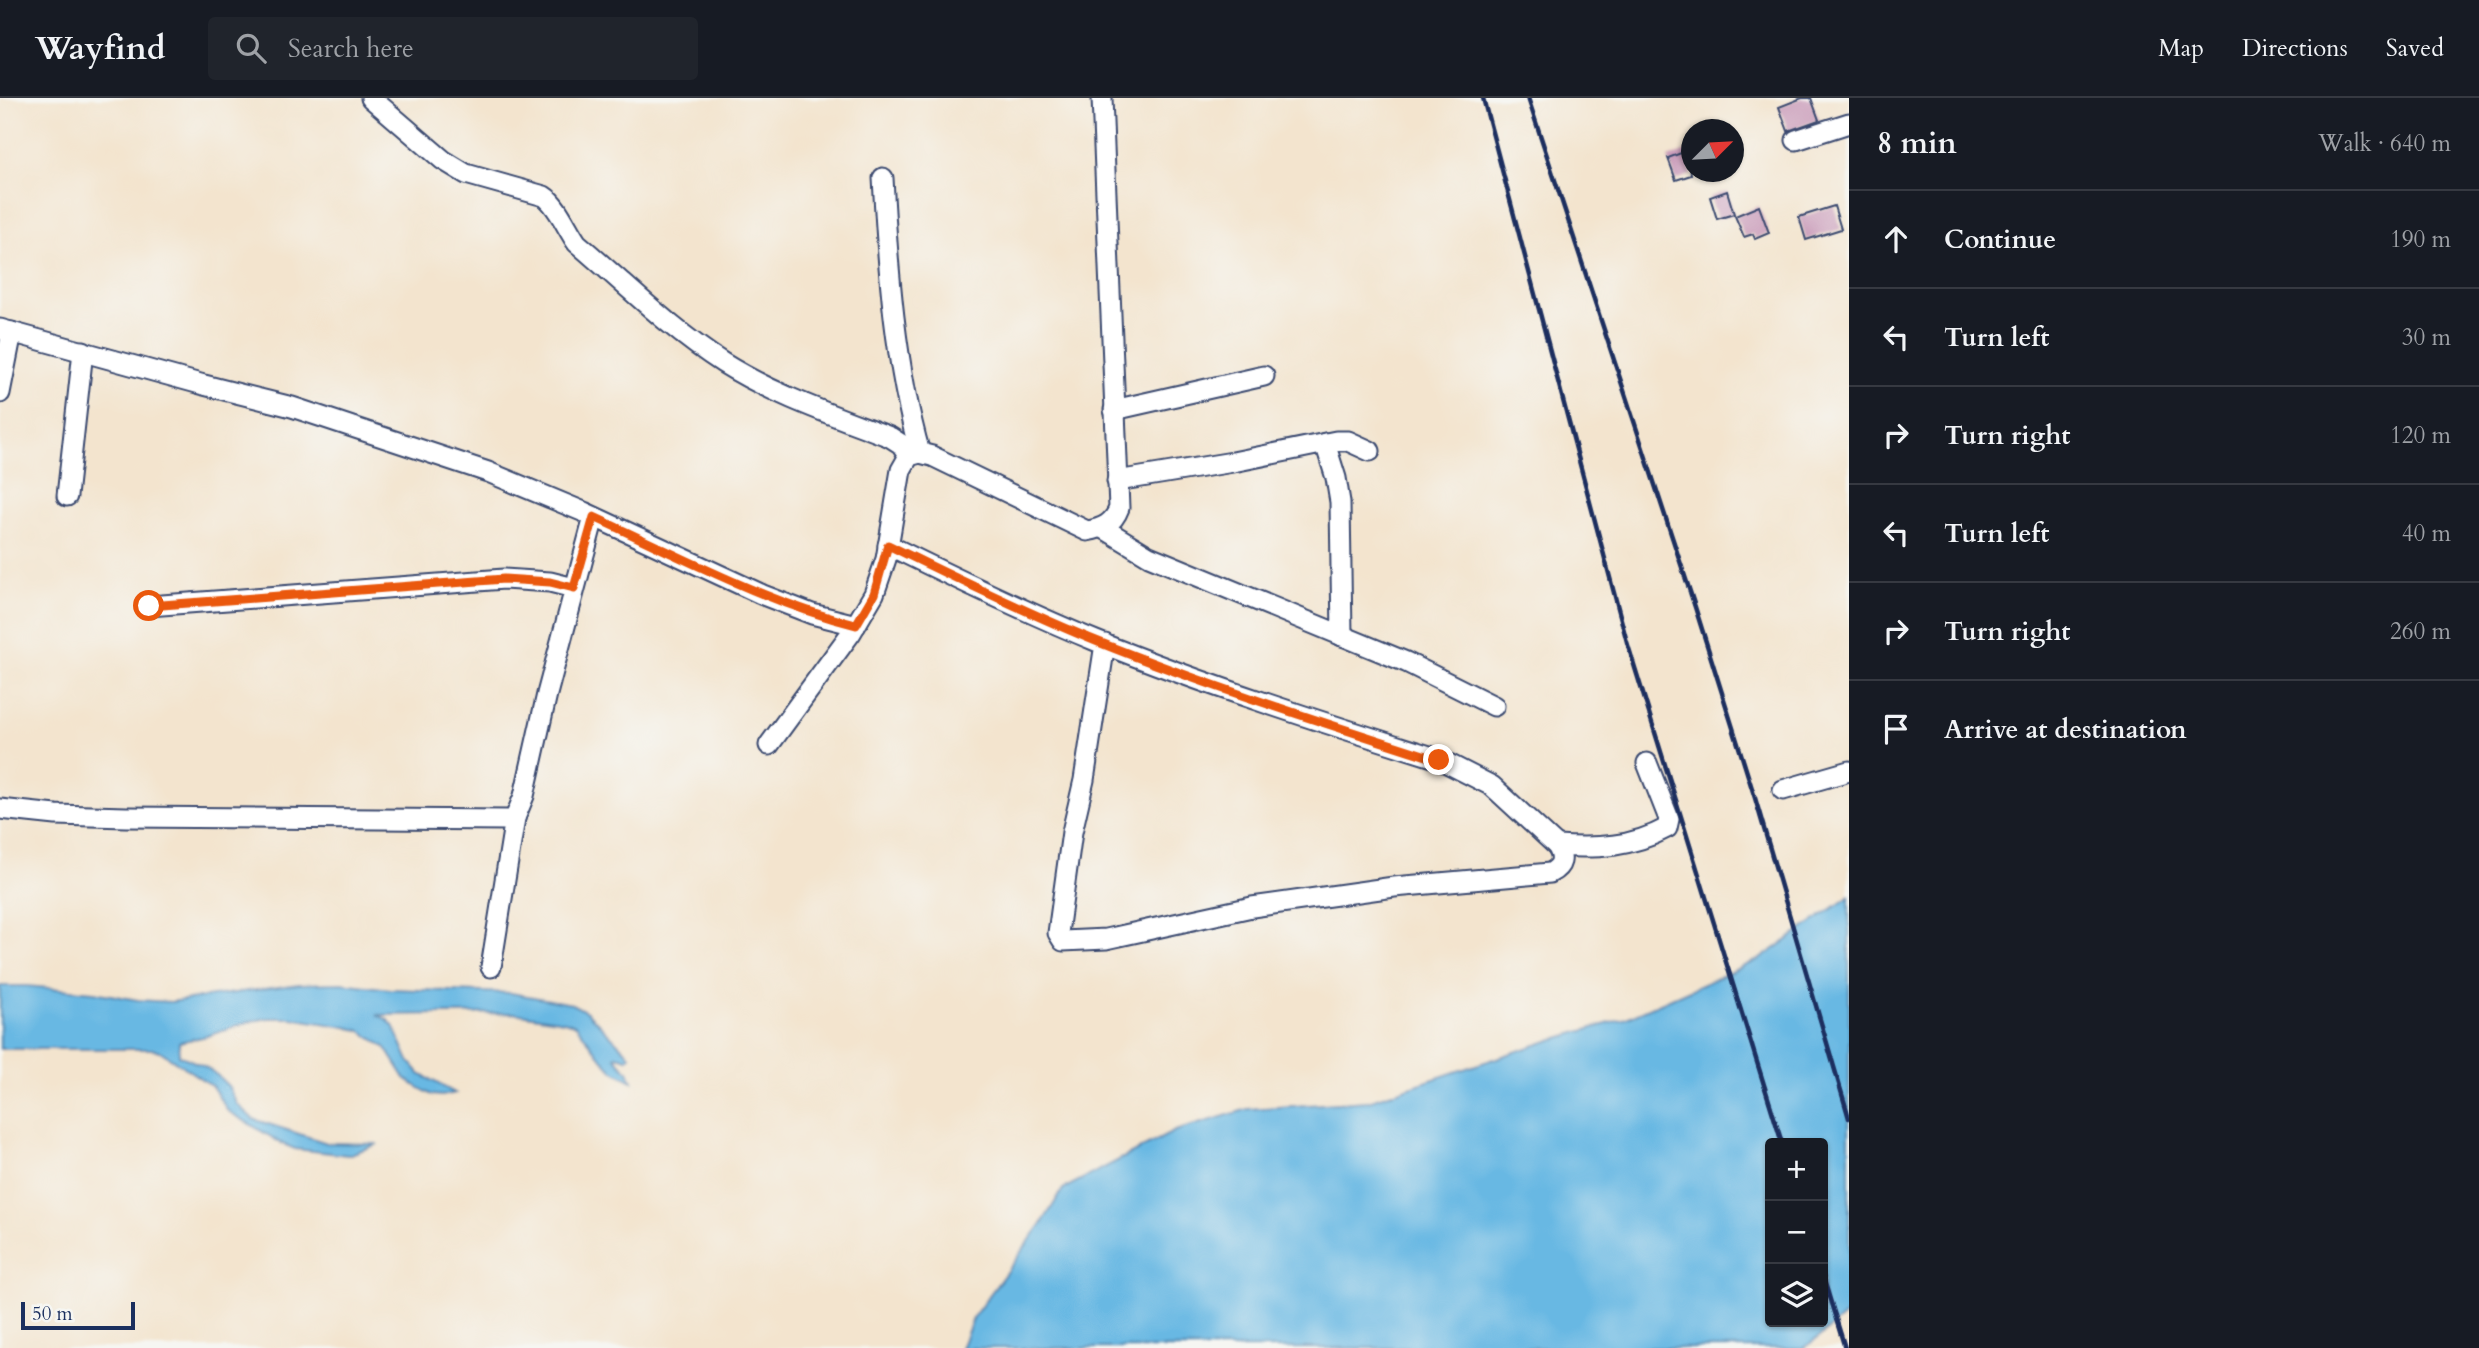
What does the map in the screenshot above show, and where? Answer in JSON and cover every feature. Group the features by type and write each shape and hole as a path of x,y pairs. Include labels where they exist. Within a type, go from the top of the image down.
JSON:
{"street":[{"path":"371,98 443,160 466,174 550,200 577,243 677,328 723,363 789,398 890,437 915,455 932,456 1087,531 1103,528 1115,518 1119,508 1102,98"},
{"path":"1796,140 1849,123"},
{"path":"883,178 893,298 915,455"},
{"path":"0,393 6,330 204,386 292,407 488,472 530,488 763,595 812,614 856,625"},
{"path":"67,496 83,351"},
{"path":"1114,410 1264,376"},
{"path":"1117,481 1348,440 1370,451"},
{"path":"1325,443 1340,502 1342,636"},
{"path":"769,745 856,625 874,594 888,545 901,470 915,455"},
{"path":"491,967 515,818 524,796 547,694 594,517"},
{"path":"1103,528 1149,556 1428,672 1494,706"},
{"path":"888,545 988,594 1105,644 1192,677 1439,760 1492,786 1557,846 1562,854 1562,861 1558,868 1550,873 1368,890 1252,907 1098,940 1063,941 1058,933 1072,832 1084,780 1105,644"},
{"path":"149,606 504,579 550,582 574,588"},
{"path":"1557,846 1604,848 1641,839 1667,828 1669,819 1647,763"},
{"path":"1783,790 1849,771"},
{"path":"0,809 56,815 127,817 515,818"}],"water":[{"path":"1849,897 1849,1312 1803,1348 961,1348 974,1316 1043,1222 1063,1189 1175,1131 1248,1109 1368,1101 1545,1042 1624,1019 1760,959"},
{"path":"342,983 390,989 511,993 572,1004 587,1012 627,1052 630,1056 628,1059 615,1057 628,1071 632,1081 614,1071 603,1060 576,1025 514,1013 377,1015 387,1019 394,1027 409,1061 420,1074 455,1093 442,1096 432,1095 416,1086 405,1078 386,1048 361,1031 346,1027 291,1018 268,1018 179,1042 179,1055 206,1067 218,1076 228,1086 237,1104 253,1119 327,1143 378,1144 348,1155 295,1149 283,1144 228,1111 212,1086 160,1051 0,1049 0,986 94,992 138,1000 170,1002 299,984"}],"building":[{"path":"1802,98 1811,98 1819,120 1788,131 1779,107"},
{"path":"1681,153 1681,178 1676,180 1668,158"},
{"path":"1727,191 1734,214 1717,219 1710,197"},
{"path":"1759,206 1769,233 1755,239 1753,234 1744,237 1735,216"},
{"path":"1834,206 1841,229 1806,240 1799,217"}],"railway":[{"path":"1483,98 1627,642 1780,1138"},
{"path":"1528,98 1695,607 1755,798 1849,1118"},
{"path":"1828,1293 1845,1348"}],"route":[{"path":"149,606 504,579 527,579 574,588 594,517 763,595 812,614 856,625 874,594 888,545 988,594 1096,640 1192,677 1439,760"}]}
